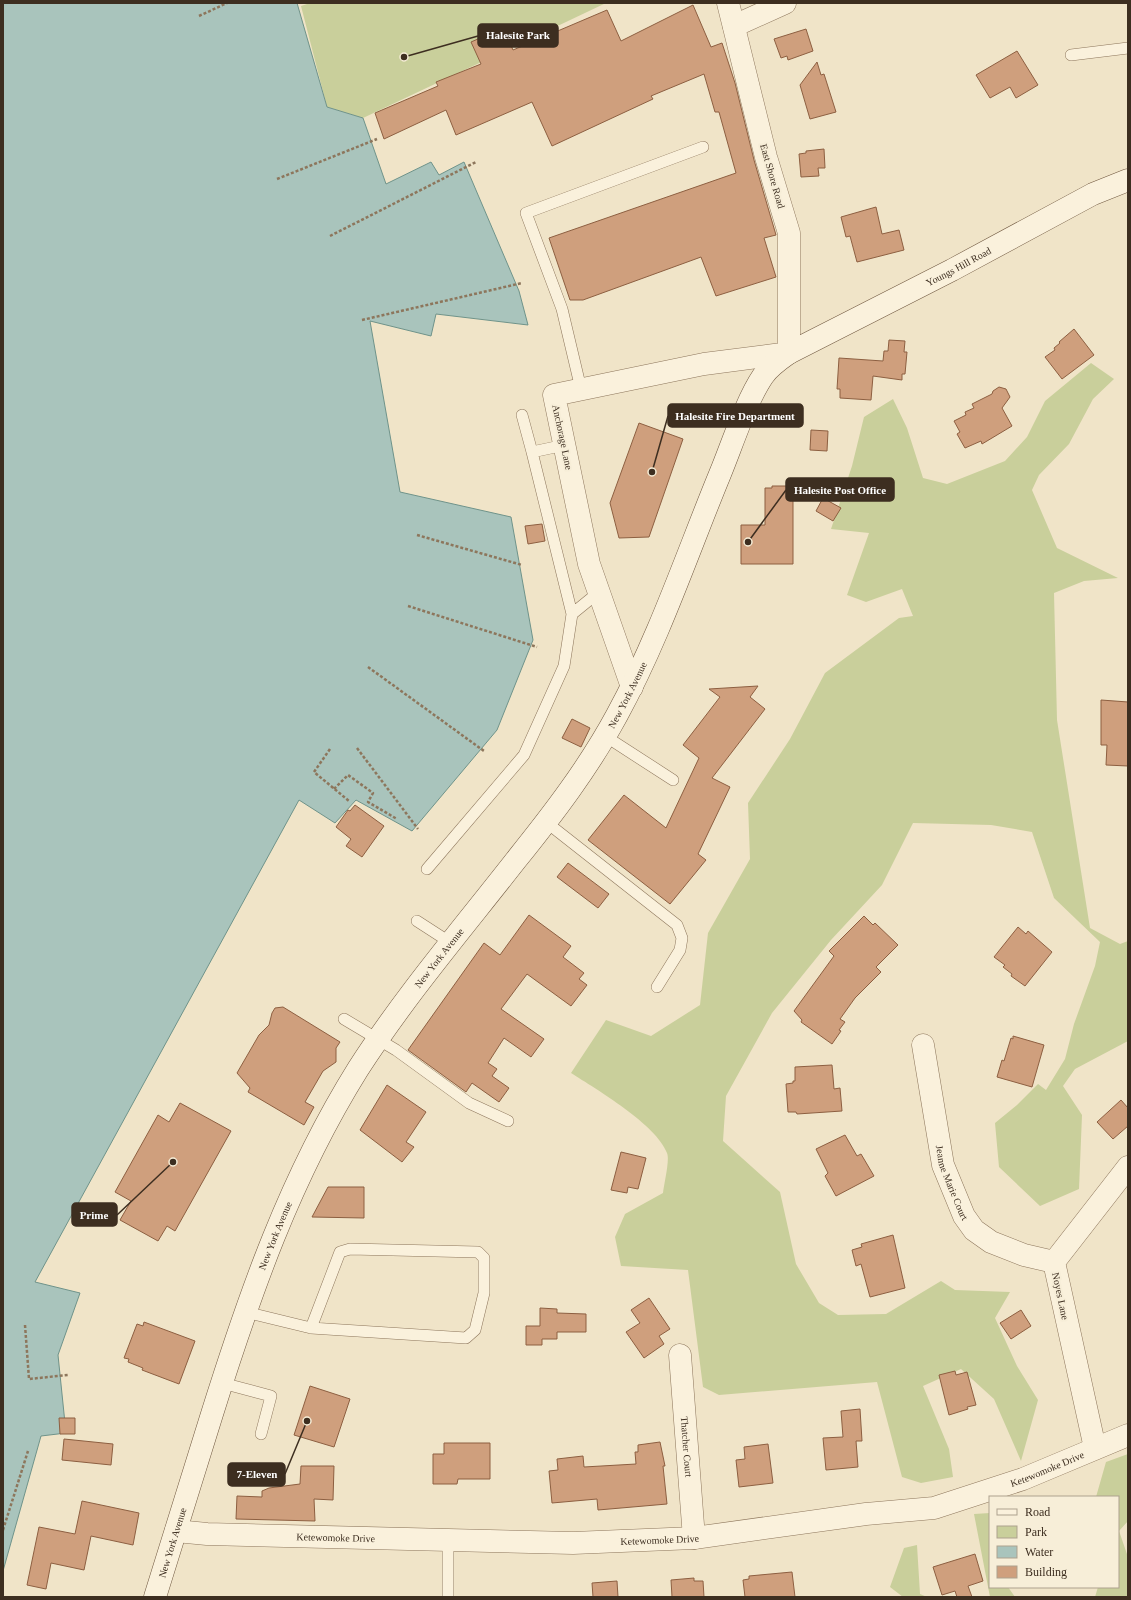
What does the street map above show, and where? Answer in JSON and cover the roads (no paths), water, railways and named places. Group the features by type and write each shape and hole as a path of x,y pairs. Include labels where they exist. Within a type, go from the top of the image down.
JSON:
{"street":[{"name":"East Shore Road","path":"728,3 766,157 789,233 789,353"},
{"path":"734,26 785,3"},
{"name":"Youngs Hill Road","path":"789,353 952,270 1093,194 1128,180"},
{"name":"Anchorage Lane","path":"632,687 590,564 554,395 704,364 789,353"},
{"name":"New York Avenue","path":"155,1597 245,1312 287,1204 312,1152 342,1097 378,1039 546,822 575,783 605,736 632,687 759,382 772,366 789,353"},
{"name":"Jeanne Marie Court","path":"923,1045 943,1165 964,1216 974,1230 991,1242 1024,1255 1054,1262"},
{"name":"Noyes Lane","path":"1095,1448 1054,1262 1128,1167"},
{"name":"Thatcher Court","path":"680,1355 694,1538"},
{"name":"Ketewomoke Drive","path":"176,1531 207,1534 573,1543 694,1538 866,1514 934,1508 1024,1479 1128,1435"}],"lane":[{"path":"1071,55 1128,48"},
{"path":"581,389 562,309 526,213 703,147"},
{"path":"427,869 524,755 564,666 572,614 522,415"},
{"path":"532,452 564,445"},
{"path":"572,614 599,592"},
{"path":"605,736 673,780"},
{"path":"546,822 677,925 682,938 680,950 657,987"},
{"path":"417,921 451,943"},
{"path":"344,1019 396,1050 469,1103 508,1121"},
{"path":"245,1312 311,1328 466,1338 475,1330 484,1293 484,1258 478,1252 350,1249 340,1252 311,1328"},
{"path":"222,1383 271,1396 261,1434"},
{"path":"448,1540 448,1597"}],"water":[{"path":"3,3 297,3 327,107 363,118 386,184 431,162 439,175 464,162 519,291 528,325 436,314 431,336 370,321 400,492 511,517 533,640 497,730 412,831 356,800 335,823 299,800 35,1282 80,1293 58,1355 66,1433 41,1436 3,1571"}],"place":[{"name":"Halesite Park","path":"404,57"},
{"name":"Halesite Fire Department","path":"652,472"},
{"name":"Halesite Post Office","path":"748,542"},
{"name":"Prime","path":"173,1162"},
{"name":"7-Eleven","path":"307,1421"}]}
